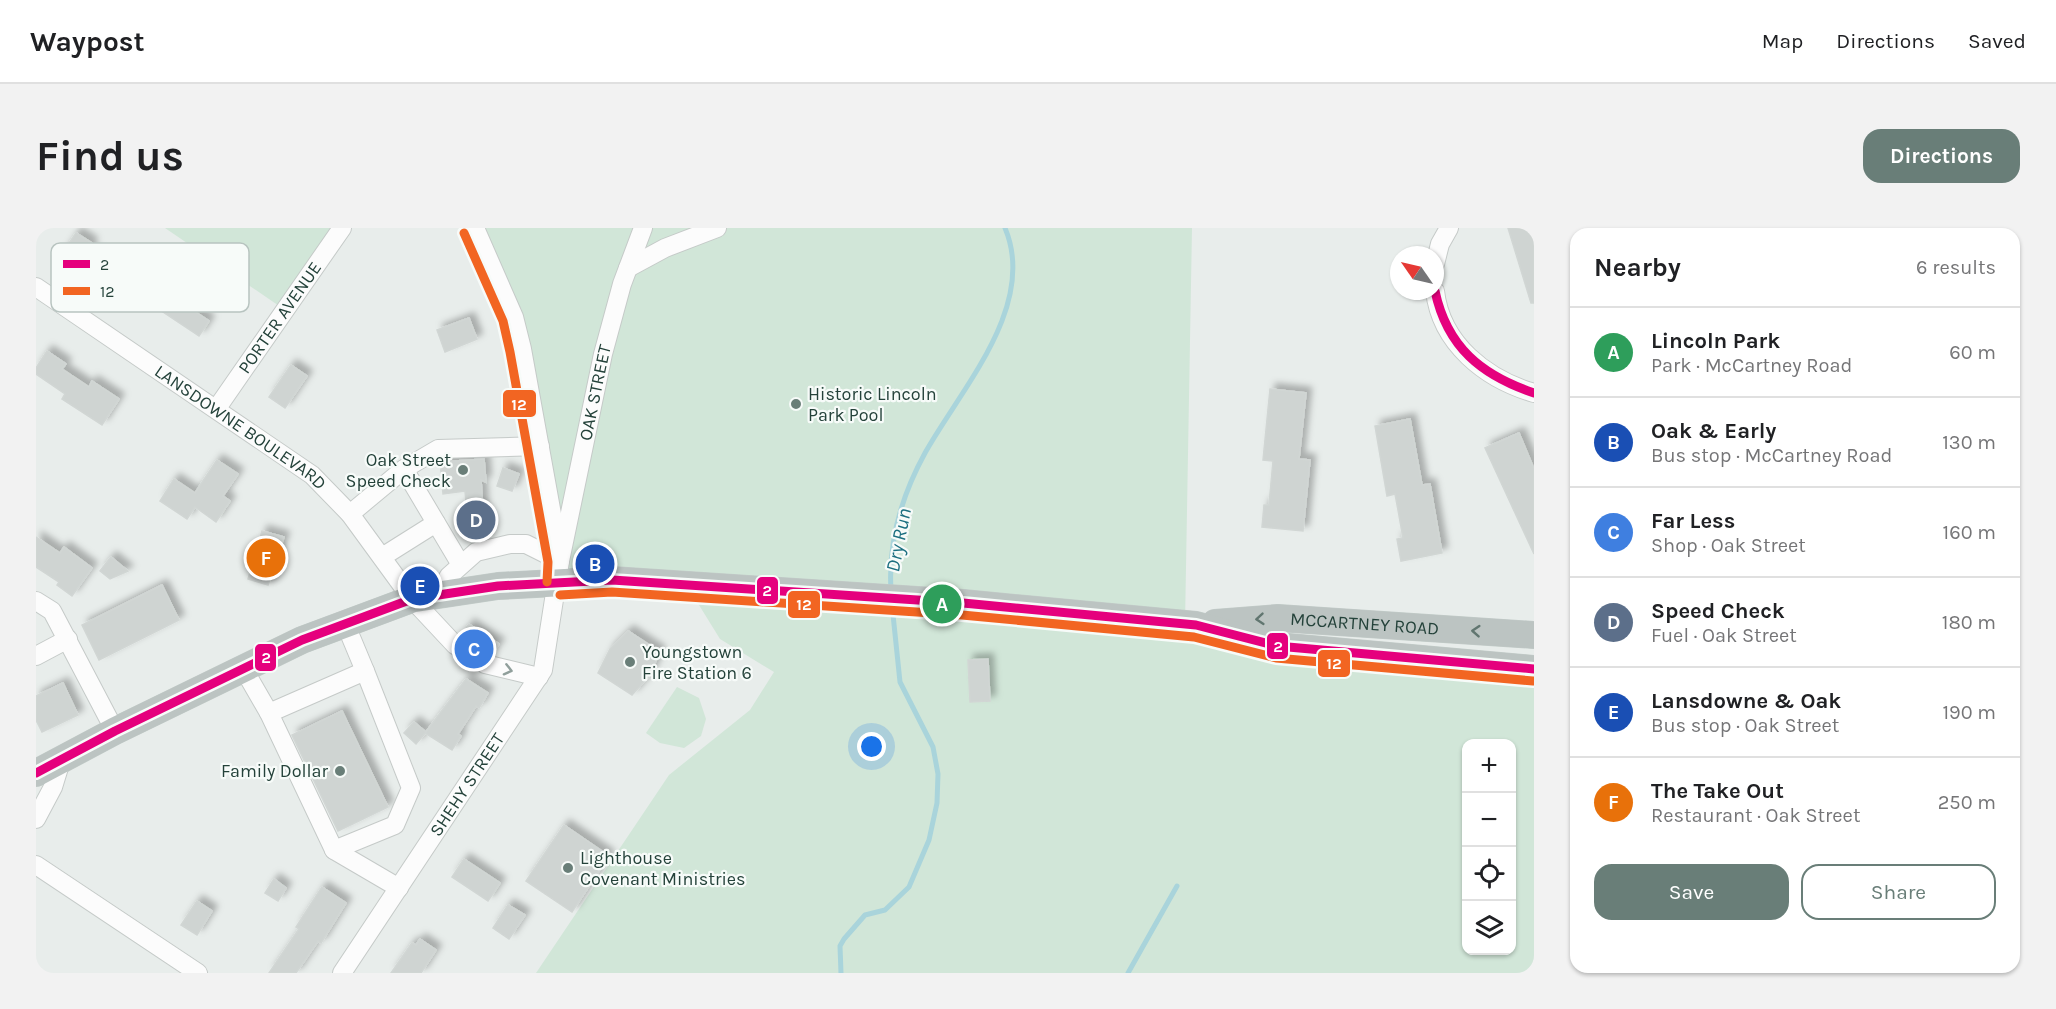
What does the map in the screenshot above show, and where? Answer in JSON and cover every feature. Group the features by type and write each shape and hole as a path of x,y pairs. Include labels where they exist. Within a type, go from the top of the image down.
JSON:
{"highway":[{"name":"MCCARTNEY ROAD","path":"559,572 612,580 963,603 1188,624 1277,646 1534,669"},
{"path":"36,773 243,668 345,623 412,599 498,586 559,572"},
{"name":"MCCARTNEY ROAD","path":"1188,624 1278,618 1534,635"}],"street":[{"name":"PORTER AVENUE","path":"217,408 342,228"},
{"path":"475,228 514,317 540,446 559,572"},
{"name":"OAK STREET","path":"559,572 603,354 628,268 643,228"},
{"path":"628,268 664,248 717,228"},
{"path":"1440,246 1449,228"},
{"name":"LANSDOWNE BOULEVARD","path":"36,286 51,296"},
{"path":"1436,300 1437,306 1459,346 1491,375 1514,387 1534,393"},
{"name":"LANSDOWNE BOULEVARD","path":"75,312 312,475 350,514 412,599 455,645 485,664 539,677"},
{"path":"350,514 404,469 438,449 540,446"},
{"path":"404,469 461,565"},
{"path":"382,557 436,523"},
{"path":"438,594 450,576 476,552 510,544 526,544 559,572"},
{"name":"SHEHY STREET","path":"342,973 543,670 559,572"},
{"path":"36,601 52,612 115,731"},
{"path":"334,850 395,825 411,788 345,623"},
{"path":"36,656 68,639"},
{"path":"243,668 268,713 334,850 399,888"},
{"path":"268,713 365,671"},
{"path":"36,819 53,787 61,761"},
{"path":"36,865 198,973"}],"green space":[{"path":"165,228 342,228 285,310 249,285 249,243 187,243"},
{"path":"475,228 1192,228 1185,624 1534,669 1534,973 536,973 669,775 750,710 774,672 720,639 686,584 559,583 522,349"},
{"path":"677,687 699,698 706,719 701,736 684,748 660,743 646,733"}],"building":[{"path":"1508,228 1534,228 1534,303 1531,303"},
{"path":"76,233 92,243 69,243"},
{"path":"163,312 196,312 209,321 199,336"},
{"path":"469,318 477,339 445,352 437,330"},
{"path":"47,351 66,364 62,369 89,387 92,381 119,399 102,425 62,399 65,394 36,374 36,368"},
{"path":"291,365 307,376 285,408 269,397"},
{"path":"1270,389 1306,393 1299,459 1310,460 1303,531 1262,527 1264,505 1269,505 1273,461 1263,460"},
{"path":"1410,419 1422,485 1430,484 1442,553 1401,561 1397,539 1403,538 1395,494 1387,496 1375,426"},
{"path":"1519,433 1534,469 1534,554 1485,448"},
{"name":"Oak Street Speed Check","path":"484,459 486,482 481,480 485,537 469,539 465,491 443,494 440,462"},
{"path":"217,460 238,474 223,496 230,501 216,522 195,507 187,519 160,501 174,479 195,493"},
{"path":"503,468 519,474 512,491 497,486"},
{"path":"262,531 284,537 268,585 248,579"},
{"path":"36,537 60,553 64,547 92,568 72,596 57,585 59,582 36,567"},
{"path":"111,557 128,571 110,579 100,571"},
{"path":"162,585 179,620 99,660 82,625"},
{"path":"469,624 499,644 492,654 461,635"},
{"name":"Youngstown Fire Station 6","path":"628,631 660,652 649,676 632,695 598,673 610,649"},
{"path":"988,659 990,701 970,702 968,660"},
{"path":"466,679 488,693 479,708 476,706 458,734 461,736 452,750 425,733"},
{"path":"63,683 78,715 42,732 36,720 36,696"},
{"name":"Family Dollar","path":"342,711 388,807 338,831 292,735"},
{"path":"414,722 426,732 416,744 404,733"},
{"name":"Lighthouse Covenant Ministries","path":"564,825 609,856 572,912 526,881"},
{"path":"464,859 500,883 488,901 452,877"},
{"path":"274,879 286,888 278,901 265,893"},
{"path":"322,887 346,903 321,943 318,941 296,973 269,973 299,929 296,927"},
{"path":"197,901 212,911 197,935 181,925"},
{"path":"508,905 525,915 509,939 493,928"},
{"path":"420,939 436,950 421,973 391,973 412,943 416,945"}],"waterway":[{"name":"Dry Run","path":"891,590 894,537 903,502 925,453 974,375 1003,317 1011,287 1012,257 1005,228"},
{"name":"Dry Run","path":"841,973 840,946 844,939 865,915 885,910 909,887 929,840 937,803 938,774 933,747 900,682 892,605"},
{"path":"1128,973 1177,886"}],"transit line":[{"name":"12","path":"464,233 503,321 548,562 547,582"},
{"name":"2","path":"1438,300 1448,328 1469,356 1498,377 1534,393"},
{"name":"2","path":"36,773 115,731 302,640 412,599 498,586 612,580 963,603 1196,625 1277,646 1534,669"},
{"name":"12","path":"560,595 612,592 962,615 1194,637 1276,658 1533,681"}],"place":[{"name":"Historic Lincoln Park Pool","path":"796,404"},
{"name":"Oak Street Speed Check","path":"463,470"},
{"name":"Speed Check","path":"476,520"},
{"name":"The Take Out","path":"266,558"},
{"name":"Oak & Early","path":"595,564"},
{"name":"Lansdowne & Oak","path":"420,586"},
{"name":"Lincoln Park","path":"942,604"},
{"name":"Far Less","path":"474,649"},
{"name":"Youngstown Fire Station 6","path":"630,662"},
{"name":"Family Dollar","path":"340,771"},
{"name":"Lighthouse Covenant Ministries","path":"568,868"}]}
